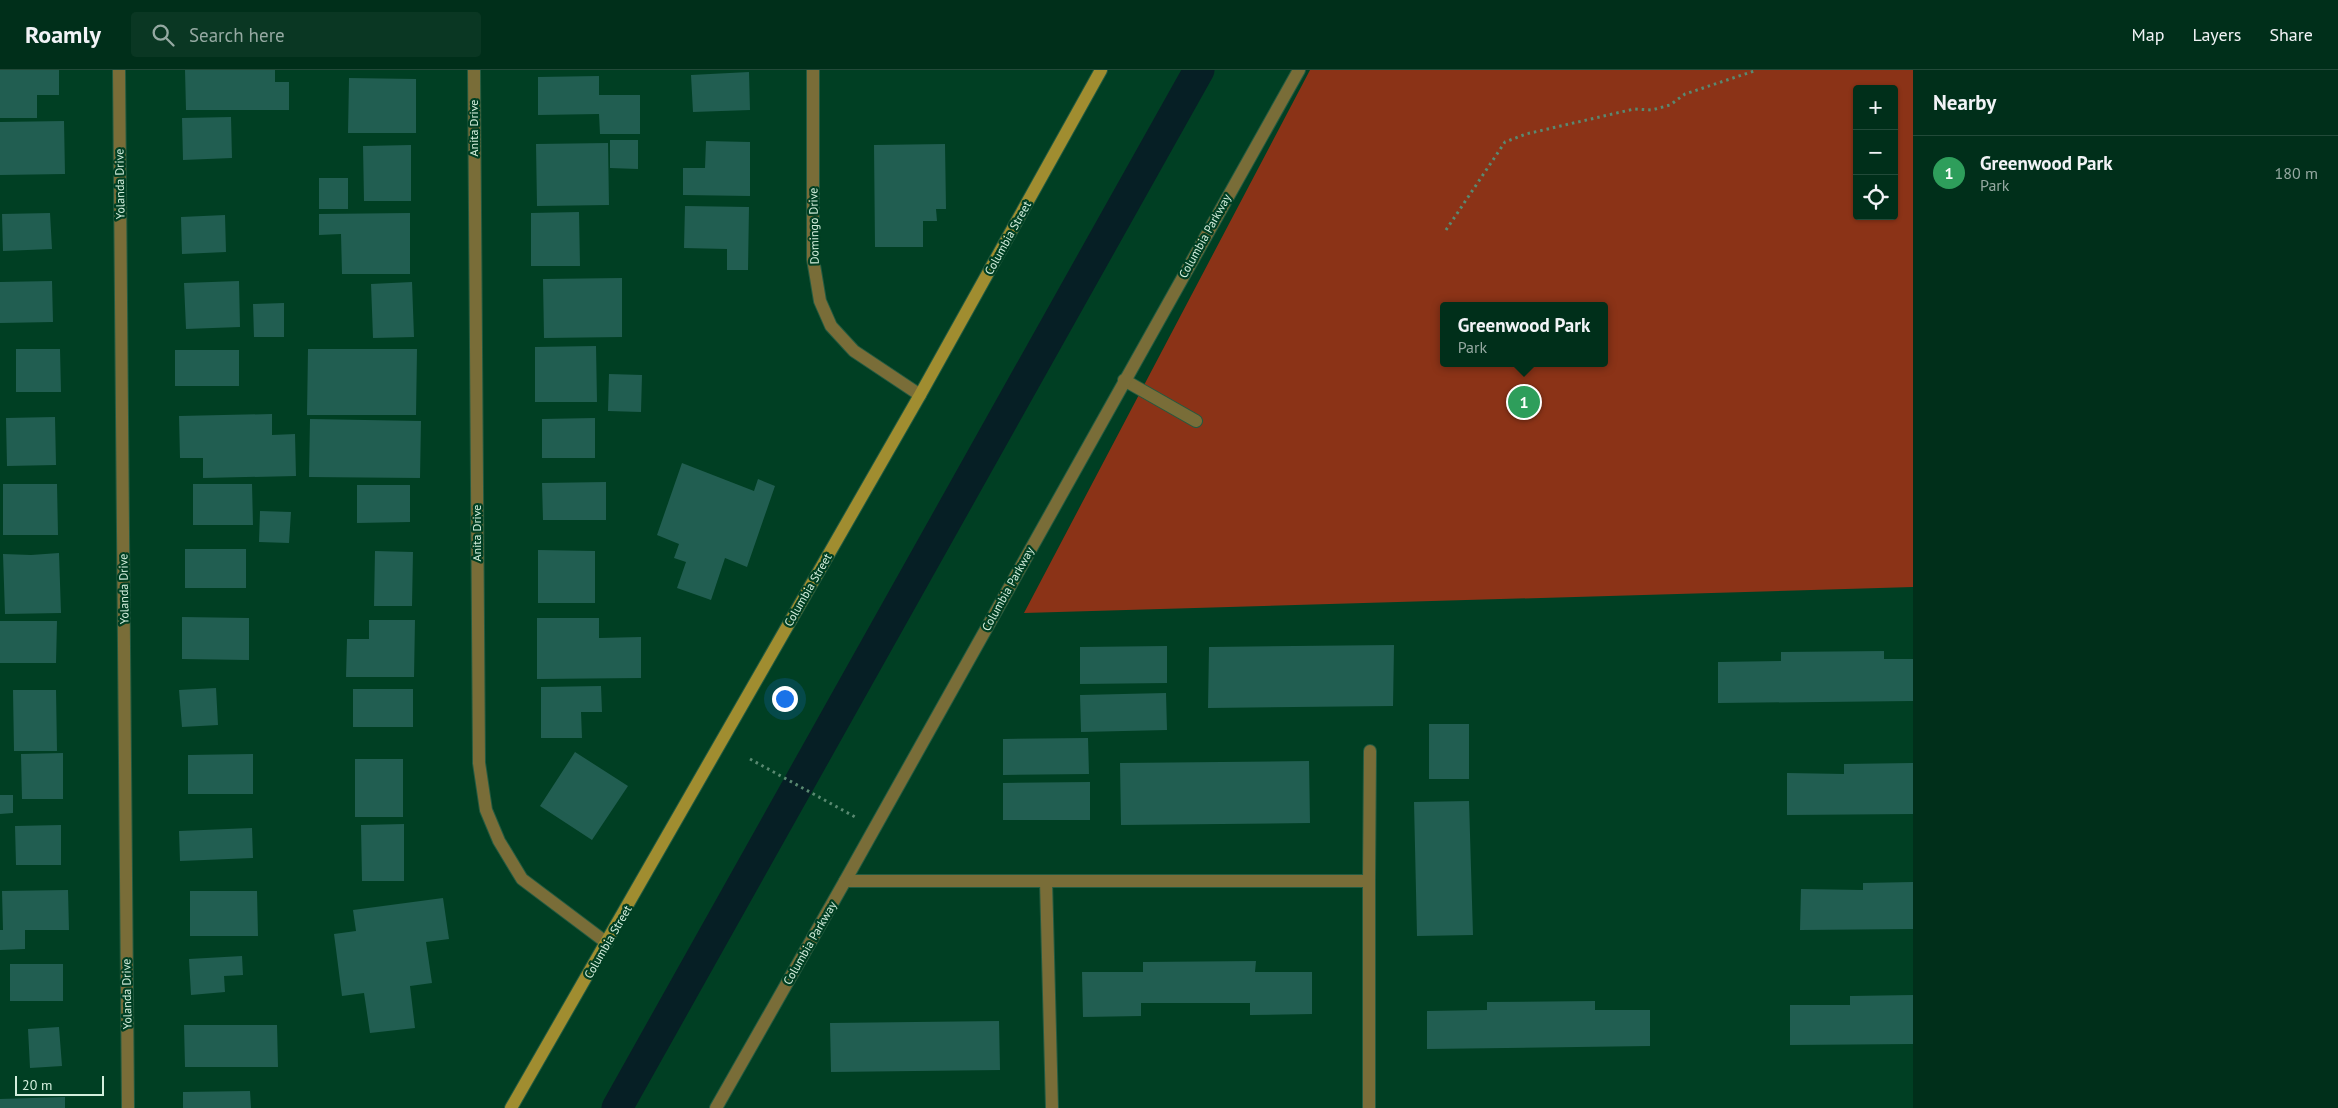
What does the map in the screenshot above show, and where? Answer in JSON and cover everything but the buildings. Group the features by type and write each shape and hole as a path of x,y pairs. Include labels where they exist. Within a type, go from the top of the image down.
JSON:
{"street":[{"name":"Yolanda Drive","path":"119,70 128,1108"},
{"name":"Anita Drive","path":"474,70 479,763 486,810 499,840 522,879 607,943"},
{"name":"Domingo Drive","path":"814,70 813,259 820,300 831,326 854,351 920,395"},
{"name":"Columbia Street","path":"511,1108 920,395 1101,70"},
{"name":"Columbia Parkway","path":"716,1108 846,881 1298,70"},
{"path":"1124,380 1196,421"},
{"path":"1369,1108 1370,751"},
{"path":"846,881 1369,881"},
{"path":"1046,881 1052,1108"}],"path":[{"path":"1446,230 1505,142 1526,134 1634,109 1652,110 1670,105 1685,94 1757,70"},
{"path":"750,759 843,810"}],"shaded area":[{"path":"1310,70 1913,70 1913,587 1024,613"}],"waterway":[{"path":"617,1108 1199,70"}],"place":[{"name":"Greenwood Park","path":"1524,402"}]}
